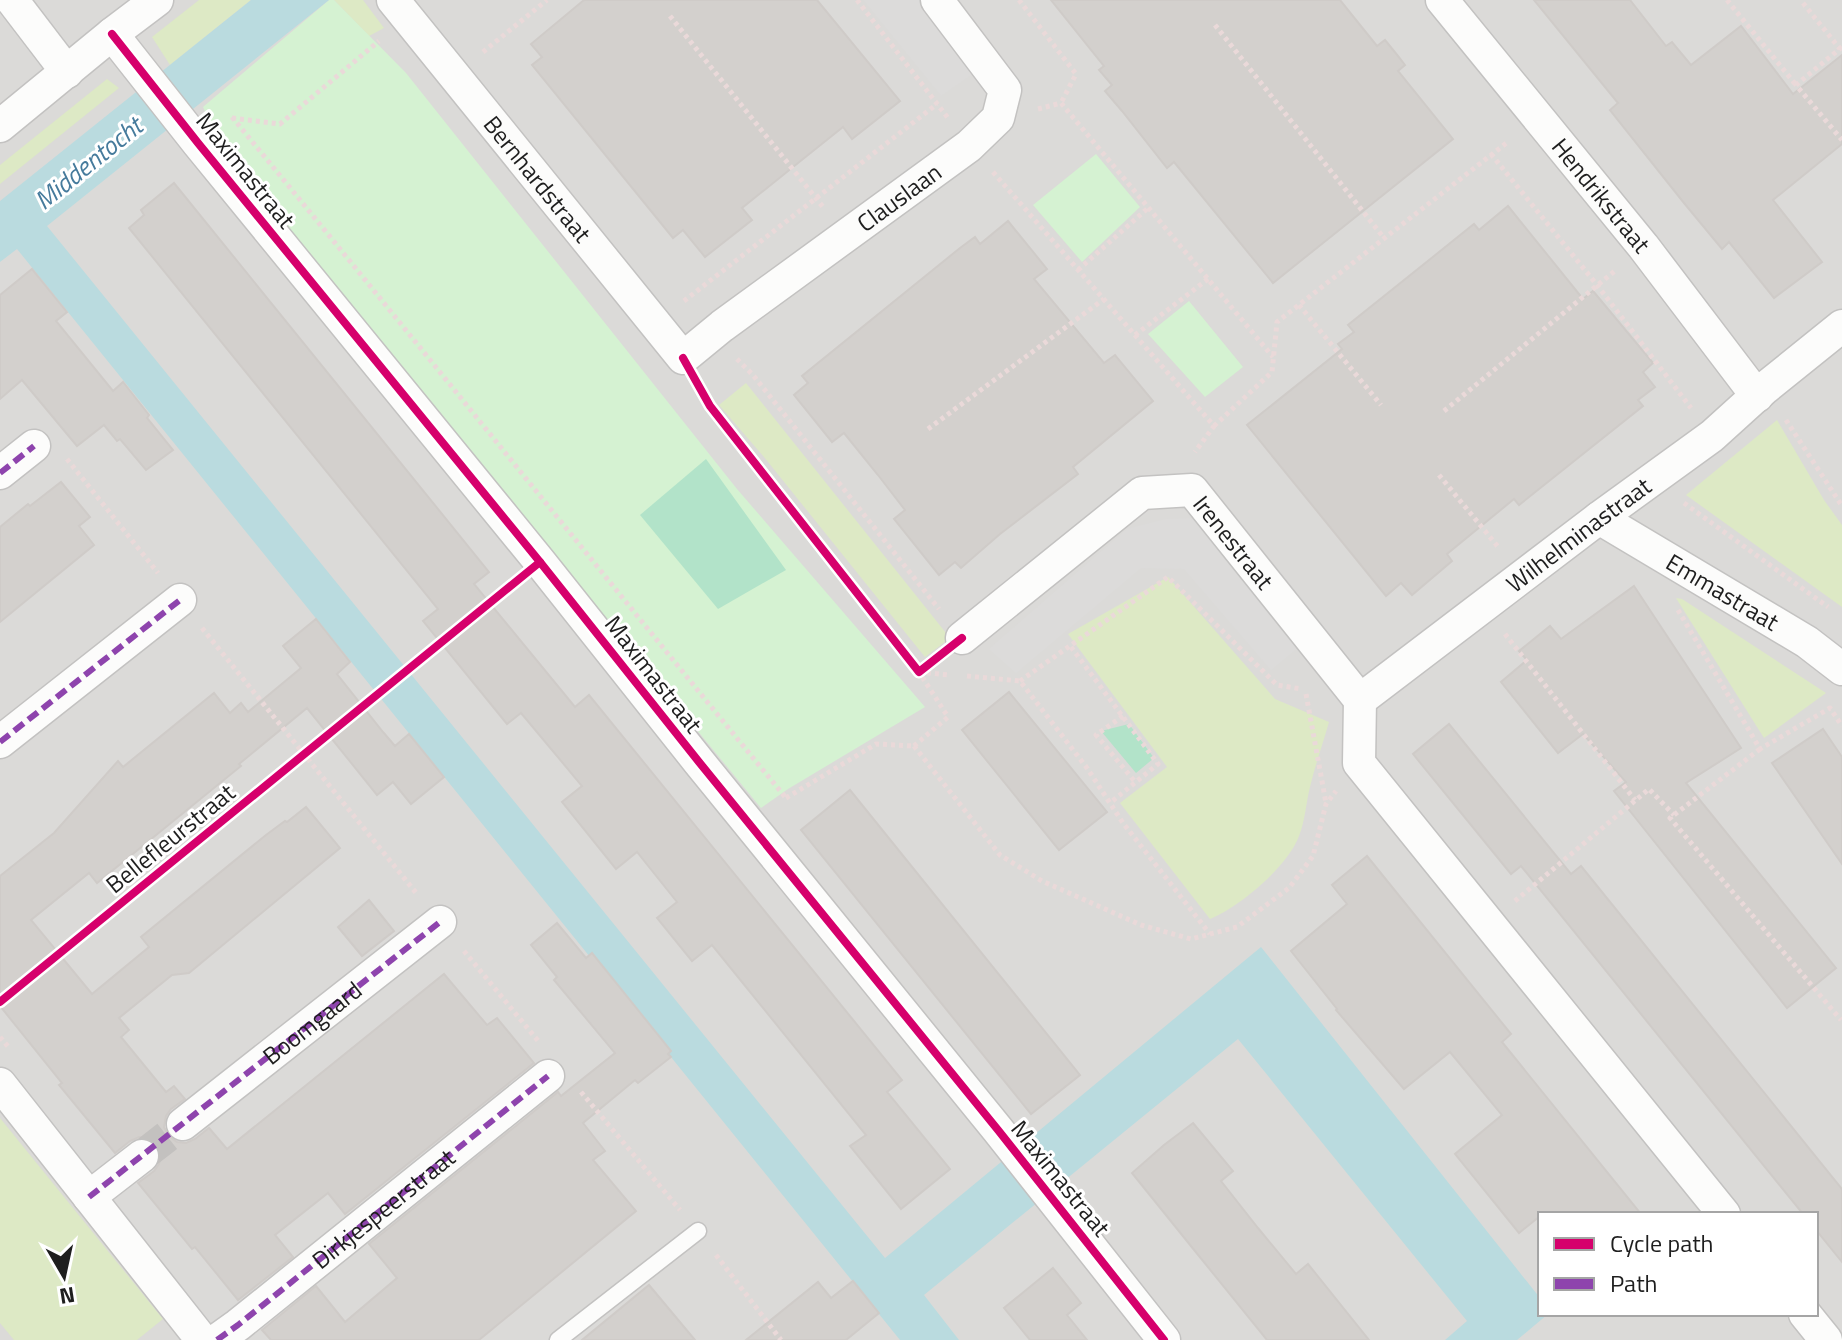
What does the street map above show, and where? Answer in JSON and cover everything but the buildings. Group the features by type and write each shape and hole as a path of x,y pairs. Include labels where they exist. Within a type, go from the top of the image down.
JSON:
{"street":[{"path":"12,0 67,72"},
{"path":"0,126 157,0"},
{"path":"937,0 1005,90 998,118"},
{"name":"Hendrikstraat","path":"1442,0 1761,392"},
{"name":"Bernhardstraat","path":"400,8 683,358"},
{"name":"Maximastraat","path":"112,34 998,1130 1164,1340"},
{"name":"Clauslaan","path":"683,358 969,146 998,118"},
{"name":"Wilhelminastraat","path":"1360,700 1712,436 1842,326"},
{"path":"0,473 34,446"},
{"name":"Irenestraat","path":"962,638 1142,493 1192,490 1360,700"},
{"name":"Emmastraat","path":"1599,518 1807,642 1842,669"},
{"path":"0,742 180,600"},
{"path":"1360,700 1359,763 1722,1212"},
{"name":"Boomgaard","path":"183,1124 440,922"},
{"name":"Dirkjespeerstraat","path":"217,1340 548,1076"},
{"path":"0,1084 202,1340"},
{"path":"89,1197 142,1156"},
{"path":"1807,1316 1826,1340"}],"lane":[{"path":"558,1340 698,1231"}],"path":[{"path":"454,75 547,0"},
{"path":"857,0 969,146 1214,426"},
{"path":"998,118 1061,103 1076,74 1019,0"},
{"path":"1727,0 1842,140"},
{"path":"1796,85 1841,48 1803,3"},
{"path":"193,137 232,117 280,124 400,8"},
{"path":"670,16 846,236"},
{"path":"1215,25 1384,238"},
{"path":"1061,103 1273,357"},
{"path":"919,672 962,638 753,375 683,301 937,104"},
{"path":"232,117 786,798"},
{"path":"1166,492 1214,426 1272,372 1277,322 1538,118"},
{"path":"1491,154 1597,285 1712,436"},
{"path":"1078,270 1148,208"},
{"path":"1444,411 1643,246"},
{"path":"1135,335 1208,279"},
{"path":"928,429 1104,299"},
{"path":"1299,305 1381,405"},
{"path":"1761,392 1842,506"},
{"path":"1439,475 1522,577"},
{"path":"1652,479 1829,608"},
{"path":"919,672 1020,681 1168,577 1277,685 1360,700"},
{"path":"1675,605 1760,749"},
{"path":"1483,607 1635,800"},
{"path":"1071,647 1158,764 1110,803"},
{"path":"751,827 786,798 876,744 914,746 948,717 909,660"},
{"path":"1020,681 1087,768 1123,823 1210,934"},
{"path":"914,746 1000,855 1042,881 1141,925 1191,939 1237,927 1289,888 1313,856 1326,804 1305,690"},
{"path":"1842,726 1830,708 1760,749 1670,818 1842,1020"},
{"path":"1123,716 1096,735 1136,783"},
{"path":"291,765 314,747"},
{"path":"1326,804 1359,763"},
{"path":"1488,923 1649,789 1674,815"},
{"path":"580,1092 698,1231 781,1340"}],"shaded area":[{"path":"0,0 1842,0 1842,1340 0,1340"},
{"path":"863,0 920,0 977,71 941,96"},
{"path":"1195,518 1301,645 1271,670 1184,569 1141,568 1016,673 989,649 1127,529 1166,519"}],"green space":[{"path":"199,0 251,0 170,65 152,37"},
{"path":"329,0 334,0 406,73 737,489 925,707 761,808 219,142 203,107"},
{"path":"334,0 363,0 384,28 369,36"},
{"path":"107,79 119,88 0,184 0,165"},
{"path":"1096,154 1140,207 1082,262 1033,205"},
{"path":"1189,301 1243,367 1205,397 1148,334"},
{"path":"746,383 950,638 925,657 719,405"},
{"path":"1777,420 1842,525 1842,607 1686,495"},
{"path":"706,459 786,570 718,609 640,515"},
{"path":"1168,577 1275,699 1329,722 1301,830 1293,848 1262,884 1210,919 1120,803 1167,767 1068,634"},
{"path":"1676,598 1682,599 1826,693 1764,738"},
{"path":"1129,724 1154,758 1136,773 1101,731"},
{"path":"0,1118 163,1319 137,1340 14,1340 0,1323"}],"water":[{"name":"Middentocht","path":"251,0 329,0 47,226 885,1258 1261,947 1538,1295 1538,1316 1546,1316 1517,1340 1445,1340 1467,1321 1238,1039 924,1295 959,1340 900,1340 17,249 0,262 0,201"}],"tunnel":[{"path":"142,1156 183,1124"}],"marked path":[{"path":"0,473 34,446"},
{"path":"0,742 180,600"},
{"path":"89,1197 440,922"},
{"path":"217,1340 548,1076"}],"cycle path":[{"path":"112,34 998,1130 1164,1340"},
{"path":"683,358 710,406 919,672 962,638"},
{"name":"Bellefleurstraat","path":"0,1002 540,562"}]}
